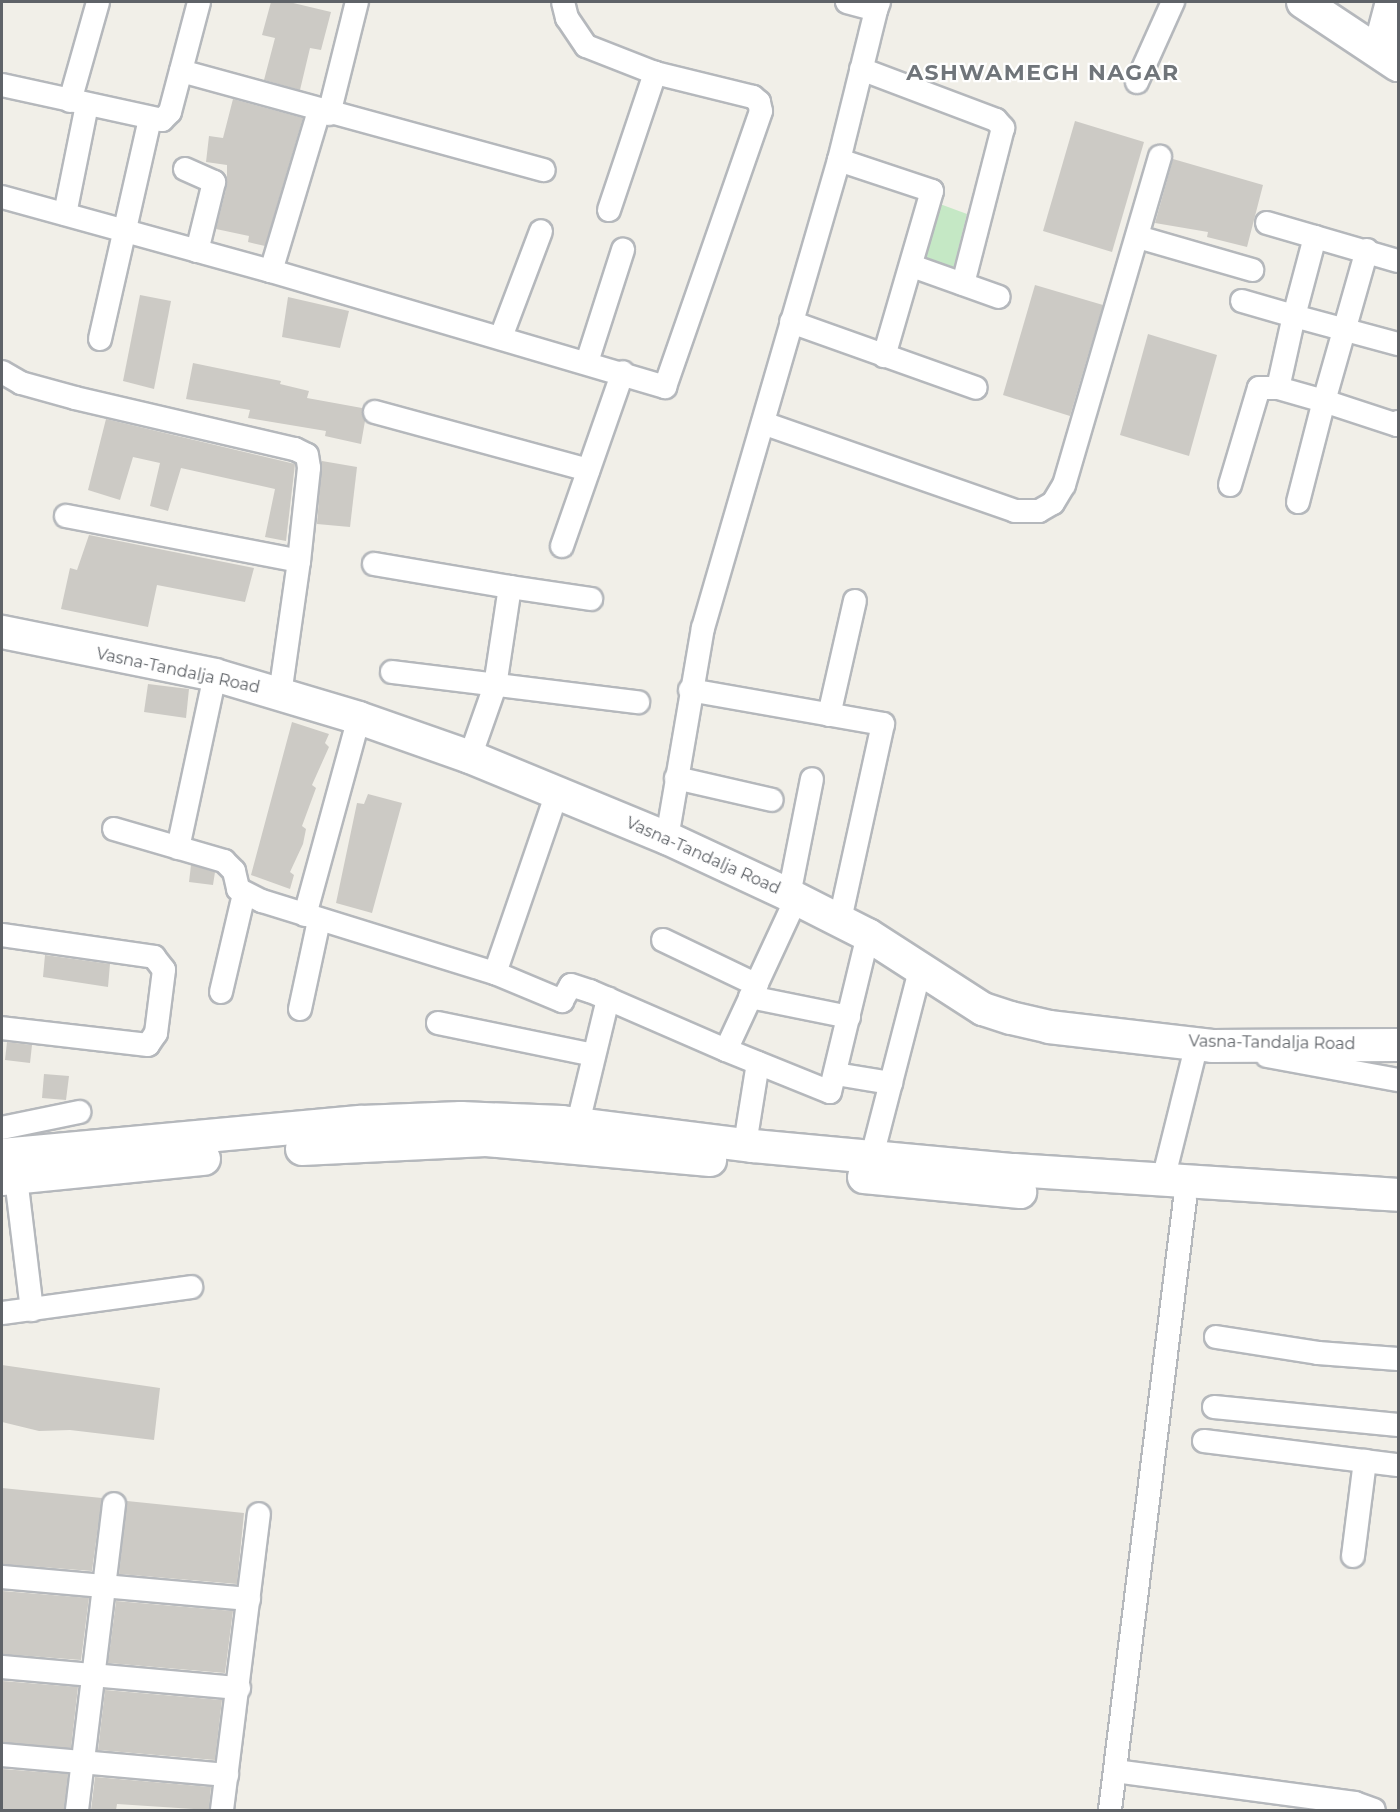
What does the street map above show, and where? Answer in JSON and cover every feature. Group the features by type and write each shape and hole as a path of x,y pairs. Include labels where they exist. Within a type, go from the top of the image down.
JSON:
{"street":[{"path":"64,214 79,103 98,2"},
{"path":"2,85 162,120 170,112 199,2"},
{"path":"271,271 324,113 357,2"},
{"path":"2,197 271,271 623,372 665,387 761,111 753,97 656,73 586,46 567,18 563,2"},
{"path":"667,838 690,690 718,573 839,160 878,6 847,2"},
{"path":"1137,82 1173,2"},
{"path":"1303,2 1390,48"},
{"path":"1336,2 1390,48"},
{"path":"1390,48 1392,2"},
{"path":"861,69 996,120 1003,128 963,284"},
{"path":"181,71 324,113 544,170"},
{"path":"609,210 656,73"},
{"path":"100,339 127,231 150,119"},
{"path":"763,423 1015,511 1039,511 1053,503 1064,485 1160,157"},
{"path":"839,160 932,191 884,356"},
{"path":"185,169 214,182 197,251"},
{"path":"1267,223 1398,261"},
{"path":"501,337 541,231"},
{"path":"1138,237 1252,270"},
{"path":"1278,388 1315,237"},
{"path":"586,362 623,250"},
{"path":"1298,502 1366,250"},
{"path":"912,266 999,297"},
{"path":"1242,301 1398,344"},
{"path":"791,322 976,388"},
{"path":"2,372 21,383 54,392 295,448 307,455 309,468 299,561 280,694"},
{"path":"562,546 623,372"},
{"path":"1230,484 1259,388 1278,388 1398,425 1398,422"},
{"path":"375,412 588,470"},
{"path":"66,516 299,561"},
{"path":"374,564 591,599"},
{"path":"470,757 495,686 510,587"},
{"path":"829,715 855,601"},
{"name":"Vasna-Tandalja Road","path":"2,632 215,675 359,718 470,757 667,838 793,897 868,935 983,1009 1011,1018 1049,1027 1204,1045 1398,1045"},
{"path":"392,672 638,702"},
{"path":"178,848 215,675"},
{"path":"690,690 883,724 840,920"},
{"path":"300,1009 312,917 359,718"},
{"path":"676,778 772,800"},
{"path":"726,1050 793,897 812,779"},
{"path":"495,973 556,793"},
{"path":"114,830 230,865 238,889 244,894 495,973 562,1001 571,985 830,1092 868,935"},
{"path":"221,992 244,894"},
{"path":"2,935 154,957 164,970 156,1033 148,1045 2,1028"},
{"path":"663,940 753,991 849,1017"},
{"path":"872,1156 920,970"},
{"path":"578,1124 608,999"},
{"path":"438,1023 594,1055"},
{"path":"1110,1810 1174,1190 1204,1045 1398,1080"},
{"path":"745,1144 758,1063"},
{"path":"836,1074 891,1083"},
{"path":"2,1128 79,1112"},
{"path":"6,1171 361,1122 461,1118 578,1124 1174,1190 1398,1209"},
{"path":"6,1171 310,1148 486,1140 954,1187 1398,1195"},
{"path":"6,1171 32,1311"},
{"path":"2,1313 32,1311 191,1287"},
{"path":"1216,1337 1318,1353 1398,1359"},
{"path":"1214,1407 1398,1425"},
{"path":"1204,1441 1398,1465"},
{"path":"1353,1556 1365,1461"},
{"path":"77,1810 106,1586 114,1504"},
{"path":"222,1810 259,1514"},
{"path":"2,1577 249,1599"},
{"path":"2,1667 238,1688"},
{"path":"2,1755 227,1775"},
{"path":"1115,1771 1355,1803 1374,1810"}],"green space":[{"path":"940,204 967,214 953,270 925,263"}],"building":[{"path":"271,2 289,2 331,12 321,50 310,48 300,90 264,80 275,38 262,35"},
{"path":"233,99 303,118 265,246 248,242 249,236 216,229 227,185 227,165 206,162 209,136 223,138"},
{"path":"1075,121 1144,142 1112,252 1043,231"},
{"path":"1173,159 1263,185 1247,247 1207,237 1208,232 1155,223"},
{"path":"1035,285 1103,305 1070,416 1003,395"},
{"path":"140,295 171,301 154,389 123,381"},
{"path":"288,297 349,311 340,348 282,337"},
{"path":"1148,334 1217,355 1189,456 1120,435"},
{"path":"193,363 281,381 280,384 309,391 307,398 362,408 365,421 361,444 325,436 326,431 248,418 250,410 186,399"},
{"path":"106,419 295,464 286,541 265,537 275,489 181,468 168,511 150,506 160,463 133,457 120,500 88,490"},
{"path":"322,461 357,467 350,527 317,524"},
{"path":"89,535 254,568 245,602 157,585 148,627 61,609 70,568 77,570"},
{"path":"148,684 189,689 186,718 144,712"},
{"path":"292,722 329,734 325,743 329,747 312,785 316,788 302,826 306,829 303,844 290,872 294,875 290,889 251,875"},
{"path":"368,794 402,803 372,913 336,903 357,803 364,804"},
{"path":"191,865 215,872 213,885 189,882"},
{"path":"45,955 110,964 108,987 43,977"},
{"path":"7,1042 32,1045 30,1063 5,1060"},
{"path":"44,1074 69,1076 66,1100 42,1098"},
{"path":"2,1365 160,1388 154,1440 70,1430 39,1431 2,1422"},
{"path":"2,1488 102,1498 92,1571 2,1564"},
{"path":"127,1501 244,1513 237,1584 119,1574"},
{"path":"2,1591 89,1598 81,1660 2,1654"},
{"path":"116,1601 233,1611 225,1673 108,1663"},
{"path":"2,1681 78,1687 71,1748 2,1742"},
{"path":"105,1690 222,1700 215,1760 98,1750"},
{"path":"2,1769 68,1774 64,1810 2,1810"},
{"path":"95,1777 211,1787 209,1810 117,1804 116,1810 91,1810"}],"district":[{"name":"ASHWAMEGH NAGAR","path":"1043,73"}]}
